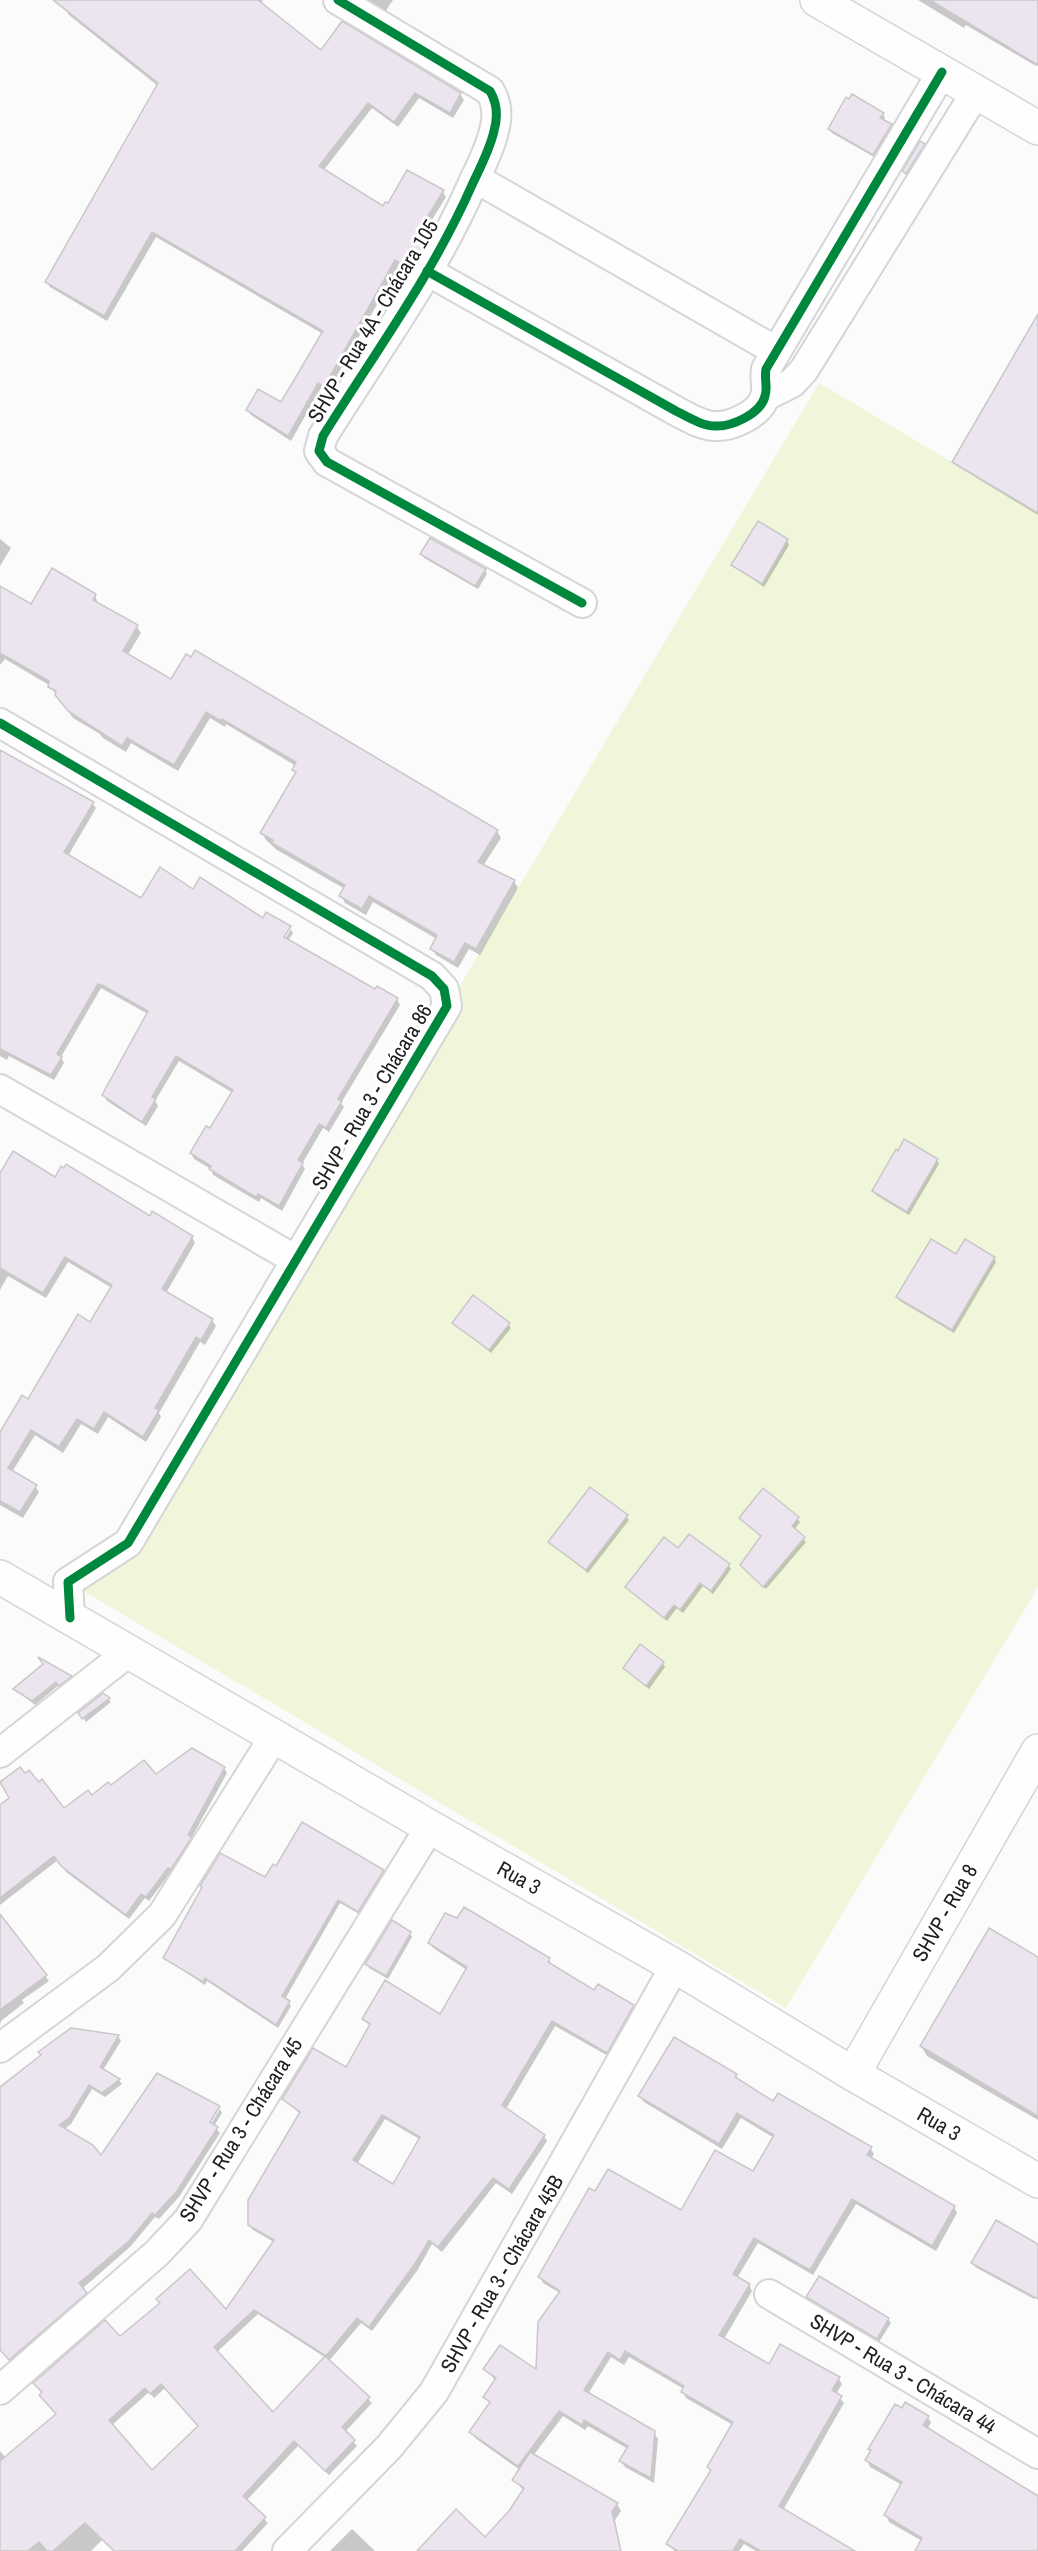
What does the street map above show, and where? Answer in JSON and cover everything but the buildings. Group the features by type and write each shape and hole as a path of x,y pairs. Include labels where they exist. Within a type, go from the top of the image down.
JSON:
{"main road":[{"path":"817,0 1038,128"},
{"name":"Rua 3","path":"0,1577 430,1827 675,1966 853,2074 1038,2181"},
{"name":"SHVP - Rua 8","path":"853,2074 1038,1751"}],"street":[{"name":"SHVP - Rua 4A - Chácara 105","path":"338,0 490,91 496,100 495,130 460,213 427,271 323,436 319,452 327,462 582,603"},
{"path":"766,396 765,369 942,72"},
{"path":"427,271 700,423 717,427 735,422 754,412 766,396 792,383 804,370 976,92"},
{"path":"475,178 776,351"},
{"path":"823,271 852,290"},
{"name":"SHVP - Rua 3 - Chácara 86","path":"0,723 432,976 444,989 447,1006 128,1543 68,1582 70,1618"},
{"path":"0,1089 296,1260"},
{"path":"0,1753 130,1652"},
{"path":"0,2048 108,1968 162,1915 274,1737"},
{"name":"SHVP - Rua 3 - Chácara 45","path":"0,2390 157,2253 188,2220 391,1886 430,1827"},
{"name":"SHVP - Rua 3 - Chácara 45B","path":"287,2551 388,2446 434,2392 675,1966"},
{"name":"SHVP - Rua 3 - Chácara 44","path":"769,2294 1038,2454"}],"green space":[{"path":"819,383 1038,513 1038,1587 786,2008 68,1582 128,1543"}],"cycle path":[{"path":"338,0 490,91 494,100 496,121 487,152 439,250 402,313 323,436 319,451 327,462 582,603"},
{"path":"427,271 690,418 715,426 737,422 752,414 762,402 766,393 766,369 942,72"},
{"path":"0,723 432,976 444,989 447,1006 128,1543 68,1582 70,1618"}]}
